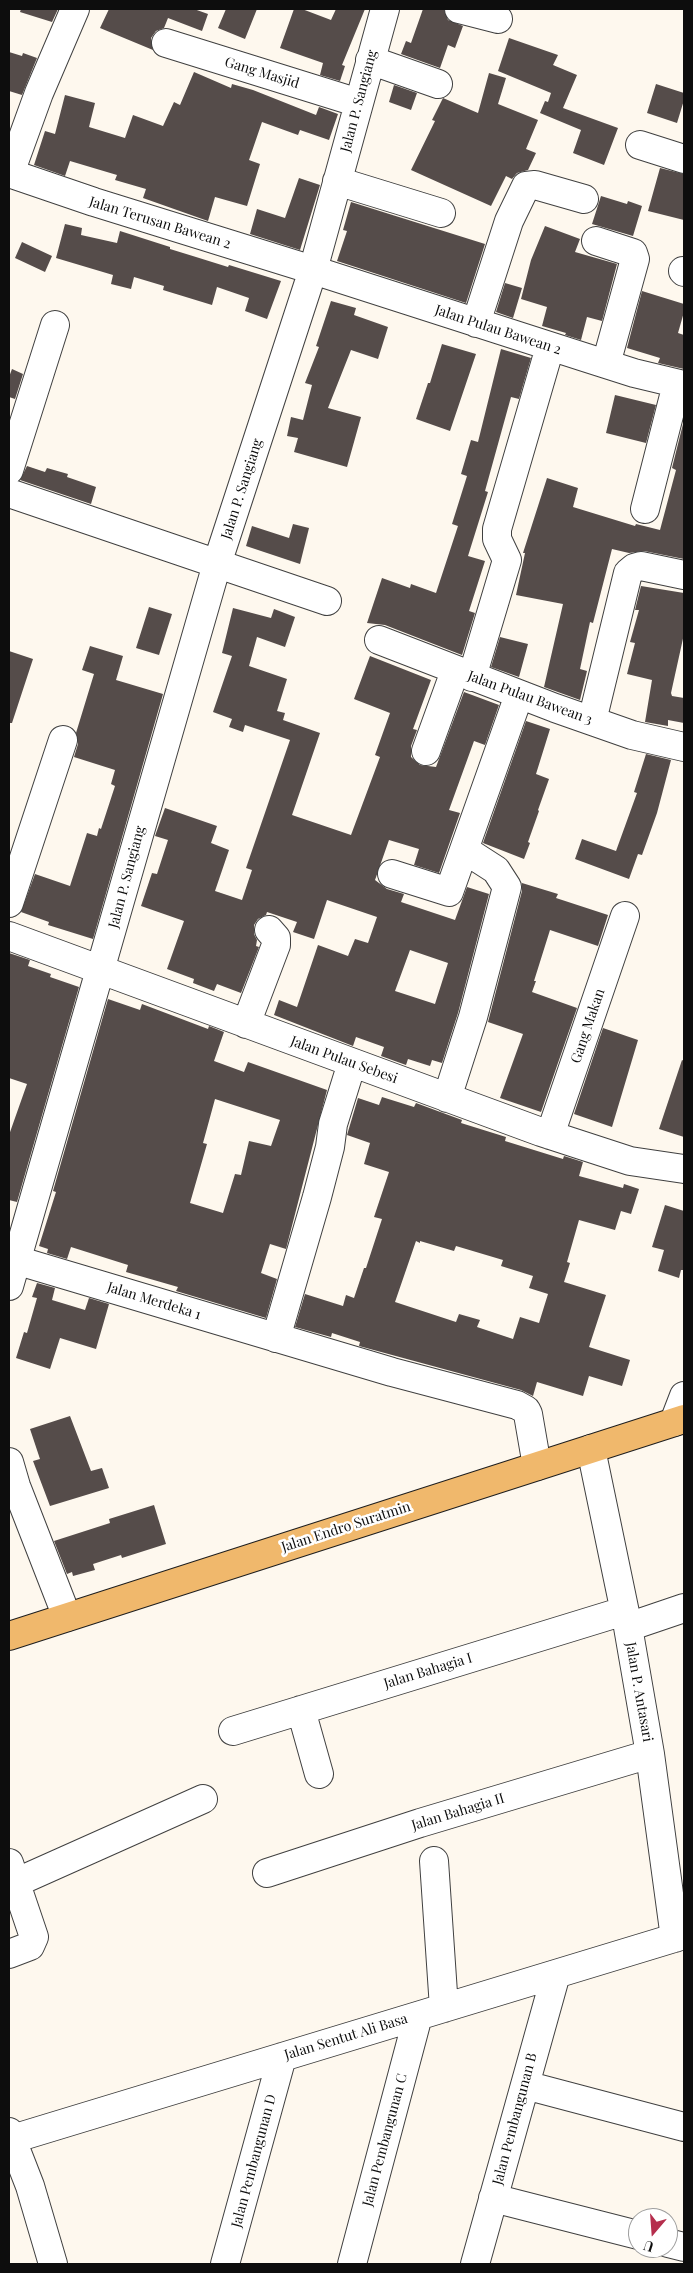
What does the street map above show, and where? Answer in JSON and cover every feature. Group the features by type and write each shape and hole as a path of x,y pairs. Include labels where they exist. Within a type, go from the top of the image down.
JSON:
{"main road":[{"name":"Jalan Endro Suratmin","path":"9,1636 679,1421"}],"street":[{"path":"10,173 39,93 75,9"},
{"name":"Jalan P. Sangiang","path":"101,970 217,564 313,270 370,60 386,9"},
{"path":"459,9 498,19"},
{"name":"Gang Masjid","path":"166,43 359,103"},
{"path":"370,60 438,84"},
{"path":"640,145 684,159"},
{"name":"Jalan Terusan Bawean 2","path":"10,173 94,202 313,270"},
{"path":"337,181 441,213"},
{"path":"476,323 509,221 526,186 535,184 584,199"},
{"path":"596,241 633,253 635,259 606,364"},
{"name":"Jalan Pulau Bawean 2","path":"313,270 550,347 681,384"},
{"path":"9,470 55,325"},
{"path":"426,751 463,674 507,560 497,539 496,529 550,347"},
{"path":"645,509 681,384"},
{"path":"9,493 327,601"},
{"path":"592,720 628,573 634,568 641,566 684,575"},
{"name":"Jalan Pulau Bawean 3","path":"380,640 519,695 632,734 684,747"},
{"path":"392,874 449,892 519,695"},
{"path":"9,902 63,740"},
{"path":"447,1098 483,979 507,887 496,870 465,850"},
{"name":"Gang Makan","path":"550,1136 625,916"},
{"path":"246,1024 276,945 276,938 269,930"},
{"name":"Jalan Pulau Sebesi","path":"9,936 550,1136 630,1161 684,1169"},
{"path":"9,1286 13,1259 101,970"},
{"path":"276,1338 320,1188 330,1147 333,1124 352,1063"},
{"name":"Jalan Merdeka 1","path":"13,1259 392,1372 522,1407 528,1414 537,1466"},
{"path":"679,1421 684,1396"},
{"name":"Jalan P. Antasari","path":"591,1449 626,1619 679,1937"},
{"path":"9,1462 16,1486 67,1617"},
{"name":"Jalan Bahagia I","path":"233,1731 301,1710 626,1619 684,1608"},
{"path":"301,1710 319,1774"},
{"name":"Jalan Bahagia II","path":"267,1873 420,1823 650,1754"},
{"path":"9,1954 30,1946 34,1941 12,1873 203,1799"},
{"path":"434,1860 444,2008"},
{"name":"Jalan Sentut Ali Basa","path":"10,2137 679,1937"},
{"name":"Jalan Pembangunan B","path":"475,2264 556,1974"},
{"name":"Jalan Pembangunan C","path":"352,2264 418,2016"},
{"name":"Jalan Pembangunan D","path":"225,2264 282,2057"},
{"path":"525,2085 684,2127"},
{"path":"10,2137 30,2186 53,2264"},
{"path":"494,2198 628,2232"}],"building":[{"path":"21,9 58,9 52,22 20,12"},
{"path":"109,9 194,9 208,14 202,31 168,18 164,28 156,31 151,38 153,50 100,28"},
{"path":"226,9 257,9 245,39 218,28"},
{"path":"294,9 302,9 331,20 336,9 365,9 342,65 345,66 340,81 320,75 323,63 280,48"},
{"path":"423,9 444,9 448,20 463,26 455,48 448,45 440,68 401,54 406,41 411,43"},
{"path":"509,38 558,55 553,65 577,75 563,108 618,128 604,165 573,153 581,130 540,113 545,101 548,102 551,93 498,71"},
{"path":"9,52 22,56 23,53 37,58 22,95 9,91"},
{"path":"194,72 231,88 232,84 253,90 316,115 319,107 338,114 329,140 300,130 298,135 262,122 249,160 260,164 247,206 215,197 208,221 143,198 146,189 115,180 117,175 70,161 65,176 34,165 45,131 55,134 65,95 95,103 89,127 125,138 133,115 163,126 174,102 180,105"},
{"path":"489,73 506,78 498,104 538,120 526,149 536,153 528,170 517,173 512,179 506,176 491,206 411,170 435,121 432,120 443,98 478,113"},
{"path":"656,84 684,93 684,100 677,123 647,113"},
{"path":"394,85 417,93 411,110 389,102"},
{"path":"660,168 684,174 684,220 648,211"},
{"path":"299,178 320,185 300,250 250,234 257,209 285,218"},
{"path":"601,196 627,204 628,201 642,206 633,236 592,224"},
{"path":"351,202 485,244 466,303 337,261 347,231 343,230"},
{"path":"65,224 82,228 81,235 117,243 120,231 170,247 170,249 281,281 267,319 245,311 249,298 217,287 212,305 163,290 164,286 134,277 131,289 111,284 113,275 56,258"},
{"path":"545,226 580,239 575,252 617,264 602,321 587,317 581,340 565,335 566,333 542,326 547,307 521,299 531,260"},
{"path":"22,242 52,256 45,272 15,258"},
{"path":"505,283 522,288 513,318 496,312"},
{"path":"642,291 684,304 684,312 678,333 684,335 684,369 658,363 660,358 627,348"},
{"path":"331,301 356,308 354,315 388,327 378,359 351,350 328,408 361,417 347,467 294,452 298,438 287,436 291,417 303,420 312,385 305,383 319,347 316,346"},
{"path":"442,344 476,354 450,431 416,419"},
{"path":"501,349 531,358 519,399 511,397 485,491 488,492 468,556 485,561 469,611 475,613 462,655 385,625 367,623 382,578 410,588 411,584 436,593 458,526 452,524 467,476 461,474 471,440 478,442"},
{"path":"12,369 23,374 15,399 9,397 9,377"},
{"path":"615,395 656,405 646,443 606,433"},
{"path":"683,424 684,559 644,551 629,553 612,549 593,623 590,622 580,669 587,671 580,700 544,687 563,604 516,595 525,553 523,553 547,478 578,488 573,507 635,526 636,524 660,530 676,470 672,468"},
{"path":"27,466 45,472 47,468 68,474 67,477 96,487 91,504 20,480"},
{"path":"293,524 309,528 300,564 246,546 252,526 289,538"},
{"path":"641,586 684,593 684,634 671,693 672,696 684,698 684,723 668,720 668,726 645,722 652,680 627,674 635,643 630,642 639,610 635,610"},
{"path":"149,607 172,614 159,655 136,648"},
{"path":"233,608 271,618 274,609 295,617 285,647 257,637 249,666 287,679 277,711 285,713 283,720 320,733 292,815 351,835 380,757 375,755 390,713 354,699 370,656 431,680 413,729 417,730 411,746 411,757 420,765 436,767 464,692 499,705 485,745 474,741 449,810 460,813 439,873 414,865 419,849 389,840 375,880 387,889 404,894 401,902 455,920 467,887 489,894 458,1013 442,1063 432,1060 430,1066 408,1059 406,1065 381,1056 384,1047 356,1037 353,1046 274,1015 279,1000 297,1007 318,945 348,956 355,939 368,943 377,917 327,900 314,939 293,932 297,922 267,912 254,925 254,934 257,940 256,946 259,947 241,993 217,984 214,991 193,983 194,979 167,969 184,921 141,906 152,873 157,874 168,840 155,836 165,808 217,826 211,843 229,850 215,891 242,900 252,870 246,868 290,740 245,725 243,732 229,727 232,719 213,712 232,656 222,653","holes":["410,950 448,963 435,1004 395,991"]},
{"path":"500,637 528,644 519,677 491,667"},
{"path":"90,646 123,656 116,680 163,694 93,939 48,925 49,922 21,912 35,874 70,886 87,833 97,836 115,786 111,784 115,770 74,757 78,744 76,733 94,674 82,670"},
{"path":"9,651 33,659 12,723 9,723"},
{"path":"526,721 550,729 536,774 549,779 524,859 483,843"},
{"path":"646,754 671,760 657,813 642,855 638,854 629,879 575,859 582,839 616,851 637,793 634,792"},
{"path":"522,883 558,894 556,898 608,915 598,946 550,930 532,992 577,1008 541,1112 500,1098 523,1034 488,1022 522,891"},
{"path":"9,953 30,960 28,966 51,974 50,977 79,987 17,1202 9,1200 9,1135 27,1084 9,1078"},
{"path":"108,999 140,1010 142,1004 208,1029 209,1026 224,1032 214,1061 244,1072 248,1062 327,1090 286,1249 270,1244 261,1273 277,1279 266,1318 176,1291 178,1287 126,1272 128,1265 71,1247 67,1259 47,1253 48,1249 39,1246 56,1192 53,1191","holes":["215,1099 280,1120 271,1146 249,1141 241,1175 235,1174 223,1213 190,1203 207,1144 203,1143"]},
{"path":"603,1028 638,1040 612,1127 574,1114"},
{"path":"682,1060 684,1061 684,1137 659,1129"},
{"path":"382,1097 414,1107 416,1103 462,1120 461,1123 506,1137 505,1141 563,1159 564,1156 583,1162 579,1176 623,1188 624,1184 639,1189 631,1214 621,1211 615,1230 579,1220 567,1262 570,1263 564,1282 606,1295 589,1347 630,1360 622,1386 589,1376 583,1396 537,1382 533,1396 521,1390 359,1346 360,1342 332,1333 331,1337 295,1327 305,1294 343,1306 346,1295 354,1298 364,1268 366,1268 382,1219 374,1217 389,1172 364,1164 370,1143 347,1135 358,1098 379,1105","holes":["416,1241 420,1243 420,1241 454,1251 456,1246 503,1260 501,1266 533,1276 529,1288 548,1294 539,1323 520,1317 513,1339 477,1327 480,1320 459,1314 456,1322 395,1302"]},
{"path":"665,1205 684,1211 684,1270 681,1270 679,1278 658,1271 664,1250 652,1247"},
{"path":"37,1283 55,1288 52,1300 85,1310 89,1298 109,1304 96,1349 60,1338 50,1369 16,1358 24,1332 27,1333 37,1298 32,1297"},
{"path":"70,1416 91,1471 102,1468 109,1488 50,1506 33,1461 40,1459 30,1429"},
{"path":"154,1505 166,1544 122,1558 121,1555 93,1564 95,1570 73,1576 72,1572 67,1574 54,1541 110,1523 109,1519"}]}
